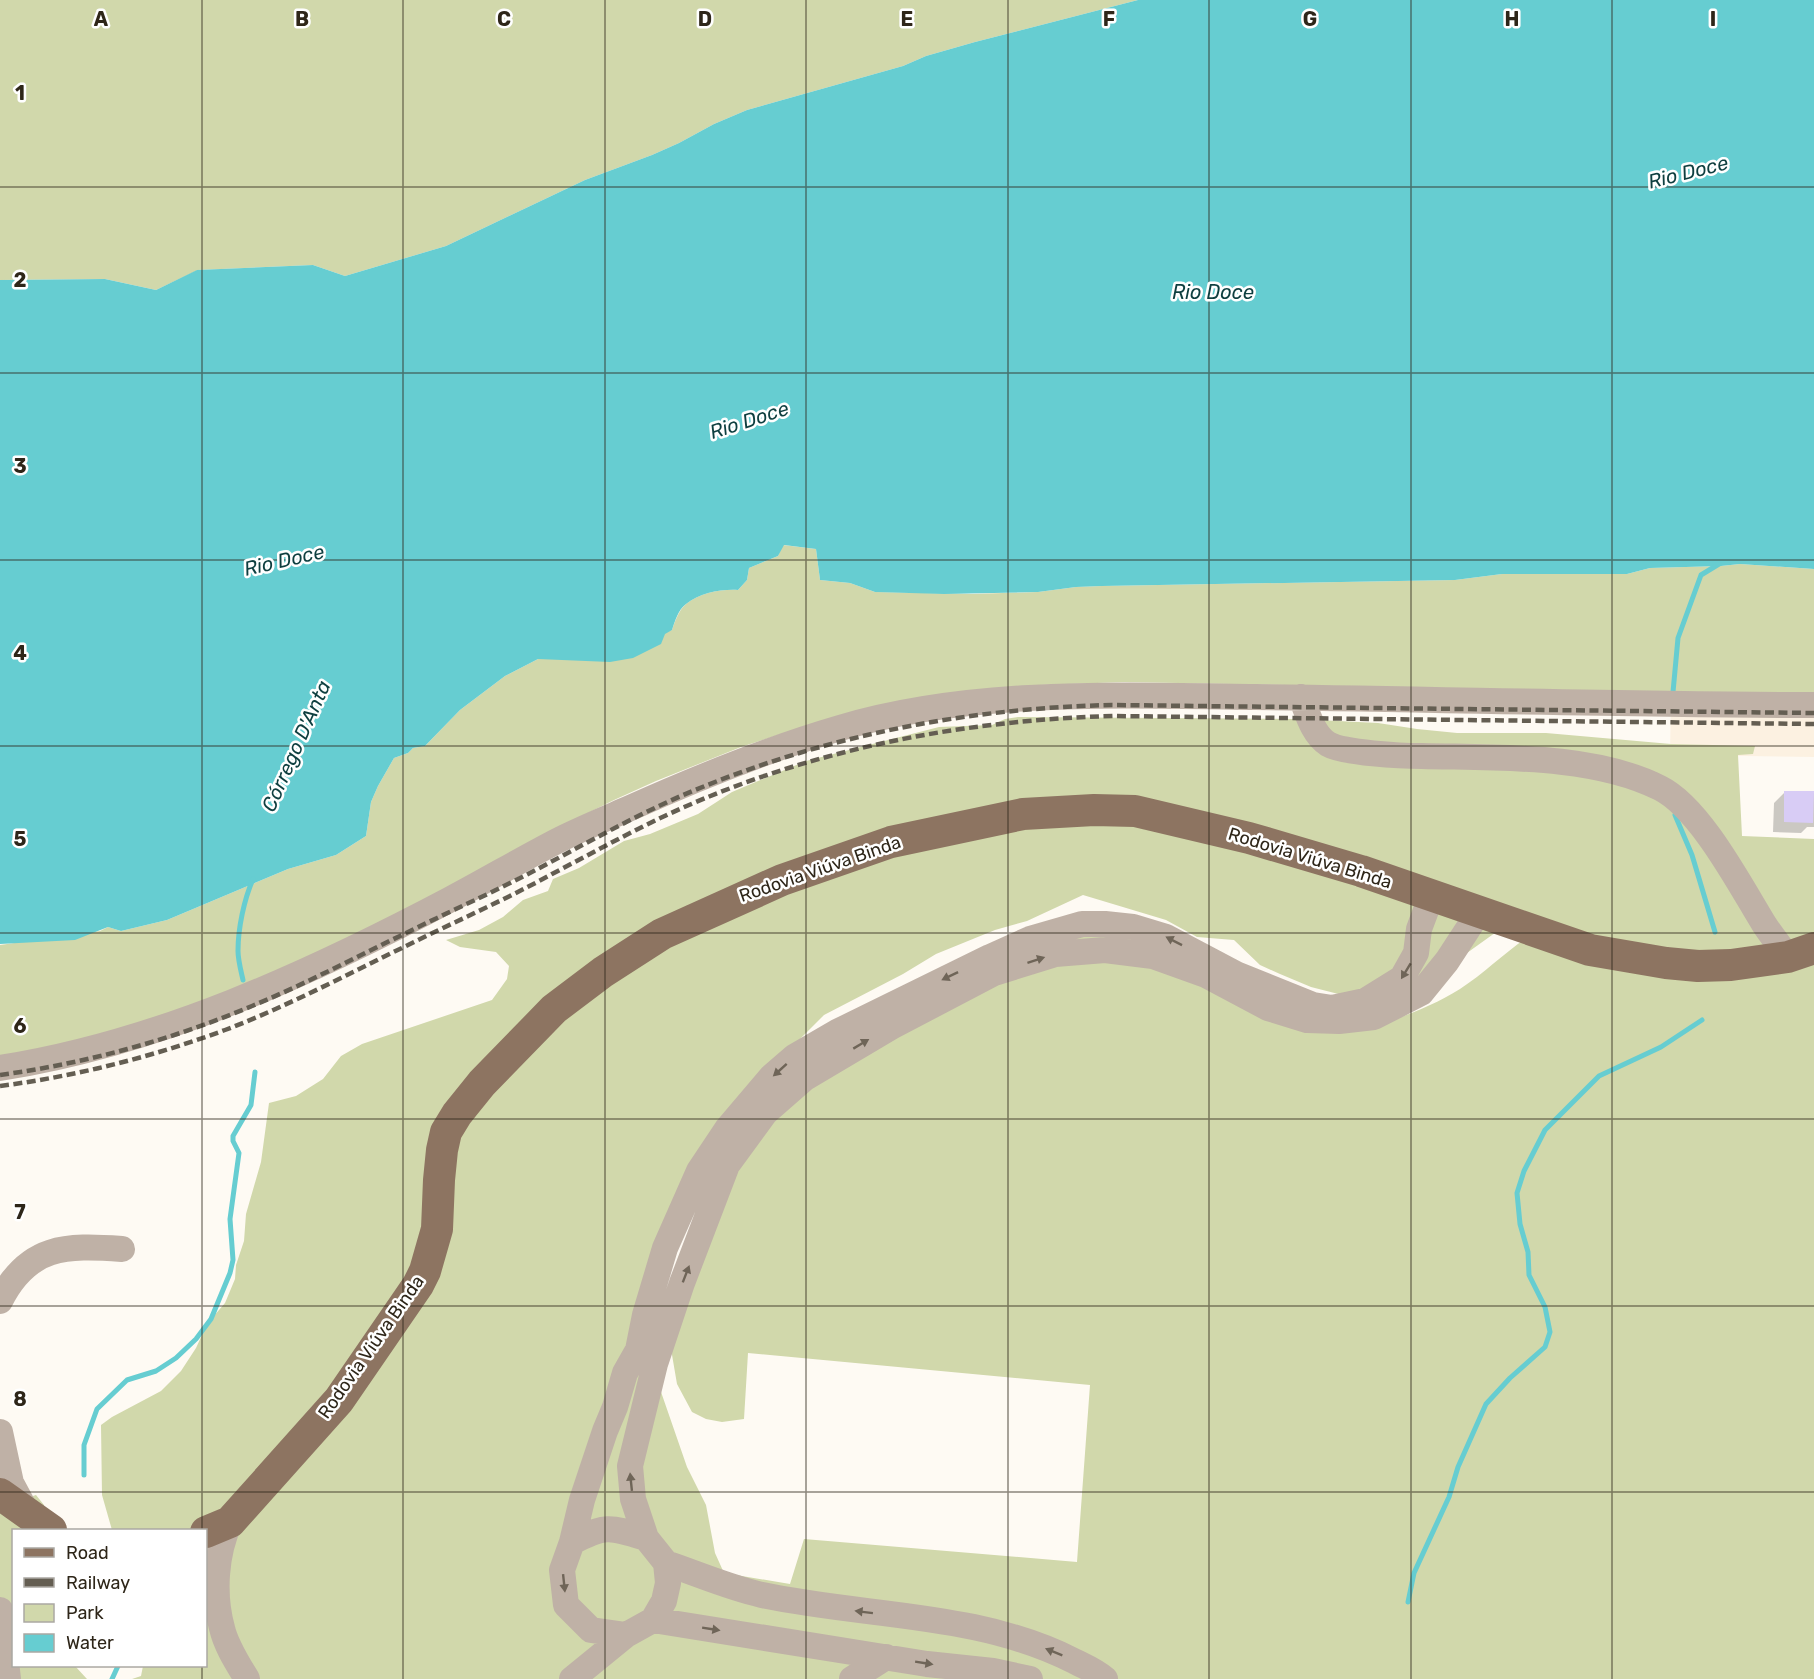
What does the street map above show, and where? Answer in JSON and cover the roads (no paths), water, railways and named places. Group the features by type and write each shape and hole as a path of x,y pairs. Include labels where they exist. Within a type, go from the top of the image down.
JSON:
{"main road":[{"name":"Rodovia Viúva Binda","path":"218,1527 339,1400 418,1285 425,1271 437,1229 442,1150 446,1132 482,1083 554,1009 593,979 662,934 782,880 891,842 1023,814 1094,810 1135,811 1249,838 1361,872 1590,950 1698,966 1731,964 1801,953"},
{"path":"0,1494 39,1522"}],"street":[{"path":"0,1068 50,1060 194,1018 325,962 449,900 561,839 675,788 727,767 843,727 923,708 1042,697 1128,695 1683,705 1814,705"},
{"path":"1301,697 1309,718 1321,739 1339,748 1393,755 1509,758 1562,762 1622,774 1660,788 1679,800 1801,953"},
{"path":"626,1635 591,1630 566,1605 562,1570 598,1450 615,1407 625,1373 638,1350 647,1305 665,1248 699,1171 728,1129 772,1076 810,1046 889,1005 1030,939 1082,924 1133,927 1166,937 1236,974 1313,1005 1332,1008 1365,1001 1402,978 1416,953 1419,928 1431,897"},
{"path":"572,1679 626,1635 653,1620 664,1601 668,1583 666,1563 646,1538 633,1499 630,1466 655,1364 727,1165 765,1113 805,1078 891,1027 994,973 1054,954 1105,950 1153,956 1206,975 1268,1008 1307,1020 1339,1021 1374,1017 1421,993 1447,962 1479,912"},
{"path":"1419,928 1461,940"},
{"path":"0,1301 9,1284 23,1269 52,1251 67,1247 122,1249"},
{"path":"647,1305 673,1310"},
{"path":"0,1432 11,1483 39,1522"},
{"path":"218,1527 223,1537 219,1555 219,1607 222,1630 247,1679"},
{"path":"572,1542 592,1531 613,1528 646,1538"},
{"path":"666,1563 760,1594 852,1610 937,1621 1004,1634 1058,1653 1105,1679"},
{"path":"0,1610 8,1679"},
{"path":"653,1620 886,1657 993,1671 1030,1679"},
{"path":"852,1679 886,1657"}],"water":[{"name":"Rio Doce","path":"1138,0 1814,0 1814,569 1740,564 1650,568 1627,574 1502,574 1455,580 1102,586 1038,592 944,594 875,592 850,583 820,580 816,549 784,545 778,556 749,568 747,580 738,590 711,592 683,606 672,630 665,634 661,644 633,658 610,662 538,659 505,676 460,710 425,746 413,748 408,753 394,758 371,802 366,836 336,855 288,869 167,920 121,931 108,927 75,940 0,944 0,280 105,279 156,290 197,270 313,265 345,276 446,246 585,180 652,155 747,110 903,66 926,56 975,42"}],"waterway":[{"path":"1673,692 1678,638 1701,575 1719,564"},
{"path":"1675,815 1692,855 1715,932"},
{"name":"Córrego D'Anta","path":"243,980 238,954 239,933 244,905 253,879"},
{"path":"1408,1602 1414,1573 1449,1497 1458,1467 1486,1404 1510,1378 1545,1347 1550,1332 1545,1307 1529,1275 1528,1252 1520,1224 1517,1193 1524,1171 1545,1130 1599,1076 1661,1047 1702,1020"},
{"name":"Córrego D'Anta","path":"84,1475 84,1445 97,1409 127,1380 156,1371 176,1358 196,1339 211,1319 233,1260 230,1219 239,1153 233,1136 251,1105 255,1072"},
{"name":"Córrego D'Anta","path":"112,1679 118,1667"}],"railway":[{"path":"0,1075 97,1057 160,1040 221,1018 309,981 511,883 676,798 796,754 900,728 1005,712 1112,705 1814,713"},
{"path":"0,1086 57,1077 114,1064 170,1049 225,1030 272,1011 516,893 677,810 746,782 848,751 900,740 1006,723 1113,716 1814,724"}]}
